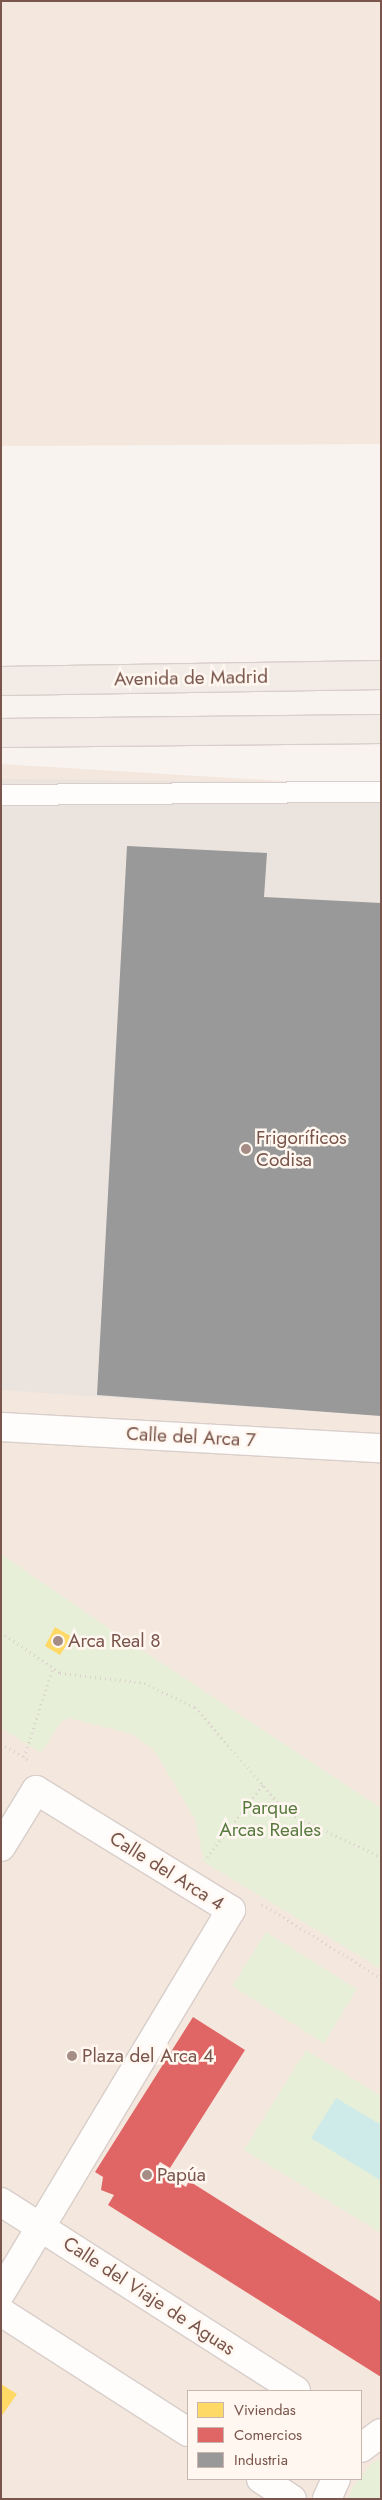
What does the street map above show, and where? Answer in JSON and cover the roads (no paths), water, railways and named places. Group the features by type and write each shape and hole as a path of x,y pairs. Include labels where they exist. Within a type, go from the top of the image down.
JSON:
{"main road":[{"name":"Avenida de Madrid","path":"1,681 381,675"},
{"path":"1,733 381,729"}],"street":[{"name":"Calle del Arca 7","path":"1,1427 381,1448"},
{"name":"Calle del Arca 4","path":"1,1846 36,1790 230,1910 1,2293"},
{"name":"Calle del Viaje de Aguas","path":"1,2202 294,2390"},
{"path":"1,2312 187,2431"},
{"path":"263,2480 292,2499"},
{"path":"327,2499 336,2480"}],"lane":[{"path":"1,795 381,792"}],"water":[{"path":"336,2098 381,2125 380,2180 311,2138"}],"place":[{"name":"Frigoríficos Codisa","path":"246,1149"},
{"name":"Arca Real 8","path":"58,1641"},
{"name":"Plaza del Arca 4","path":"72,2056"},
{"name":"Papúa","path":"147,2175"}],"park label":[{"name":"Parque Arcas Reales","path":"270,1819"}]}
